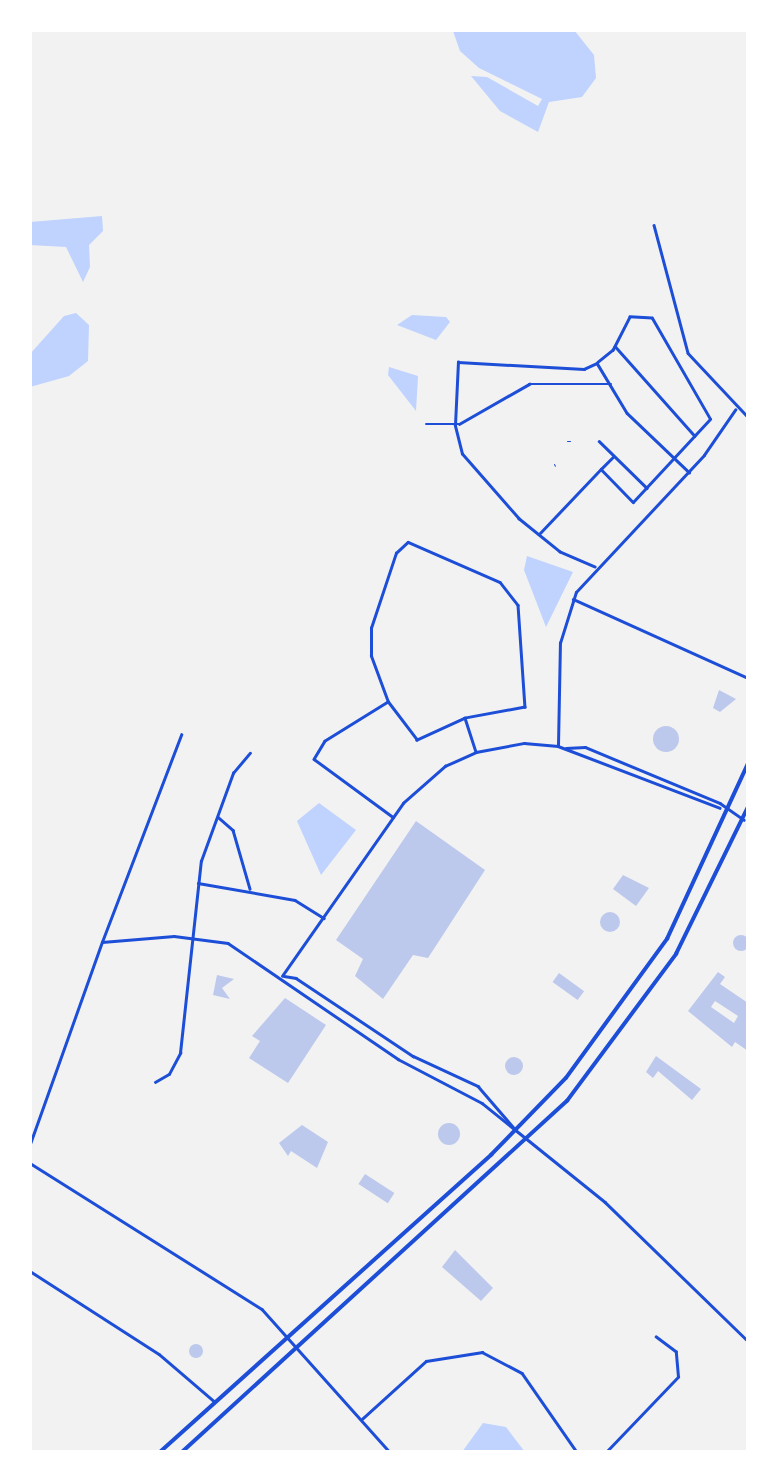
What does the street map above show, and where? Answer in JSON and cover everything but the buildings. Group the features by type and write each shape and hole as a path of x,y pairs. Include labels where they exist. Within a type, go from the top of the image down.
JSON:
{"main road":[{"path":"160,1452 515,1131 638,984 729,814 748,764"},
{"path":"182,1452 528,1141 594,1069 657,984 744,820 748,807"}],"street":[{"path":"654,225 682,341 735,410 748,417"},
{"path":"595,567 560,552 506,508 462,454 455,425 458,362 584,369 596,363 615,346 630,317 656,321 672,362 710,415 675,459 633,502 601,469"},
{"path":"615,346 695,436"},
{"path":"596,363 628,413 689,472"},
{"path":"426,424 455,425 519,386 611,384"},
{"path":"558,746 560,643 573,599 595,567 689,472 735,410"},
{"path":"599,441 647,488"},
{"path":"540,533 614,456"},
{"path":"408,542 500,582 518,606 529,703 465,718 417,740 388,702 371,656 371,628 396,553 408,542"},
{"path":"573,599 748,678"},
{"path":"388,702 325,741 314,759 393,817"},
{"path":"465,718 476,752"},
{"path":"30,1144 102,942 181,735"},
{"path":"282,976 393,817 428,779 476,752 524,743 558,746 720,808"},
{"path":"566,748 585,747 744,820"},
{"path":"155,1082 169,1074 180,1053 198,883 233,774 250,753"},
{"path":"218,817 233,830 250,889"},
{"path":"198,883 250,889 301,903 324,918"},
{"path":"102,942 192,937 228,943 282,976 398,1059 470,1094 605,1202 748,1341"},
{"path":"282,976 296,978 413,1056 478,1086 515,1131"},
{"path":"30,1164 247,1298 288,1336 390,1452"},
{"path":"30,1271 159,1354 214,1401"},
{"path":"606,1452 678,1377 676,1352 656,1337"},
{"path":"362,1419 426,1361 482,1352 522,1373 577,1452"}],"water":[{"path":"574,30 594,55 596,78 582,97 549,102 538,132 500,111 471,76 487,77 538,106 542,99 479,68 460,51 453,31"},
{"path":"102,216 103,231 89,245 90,267 83,282 66,247 30,245 30,222"},
{"path":"76,313 89,325 88,361 69,376 30,387 30,354 64,316"},
{"path":"412,315 446,317 450,322 436,340 397,325"},
{"path":"389,367 418,376 416,411 388,375"},
{"path":"527,556 573,572 546,627 524,570"},
{"path":"319,803 356,830 321,875 297,821"},
{"path":"483,1423 506,1427 525,1452 462,1452"}]}
